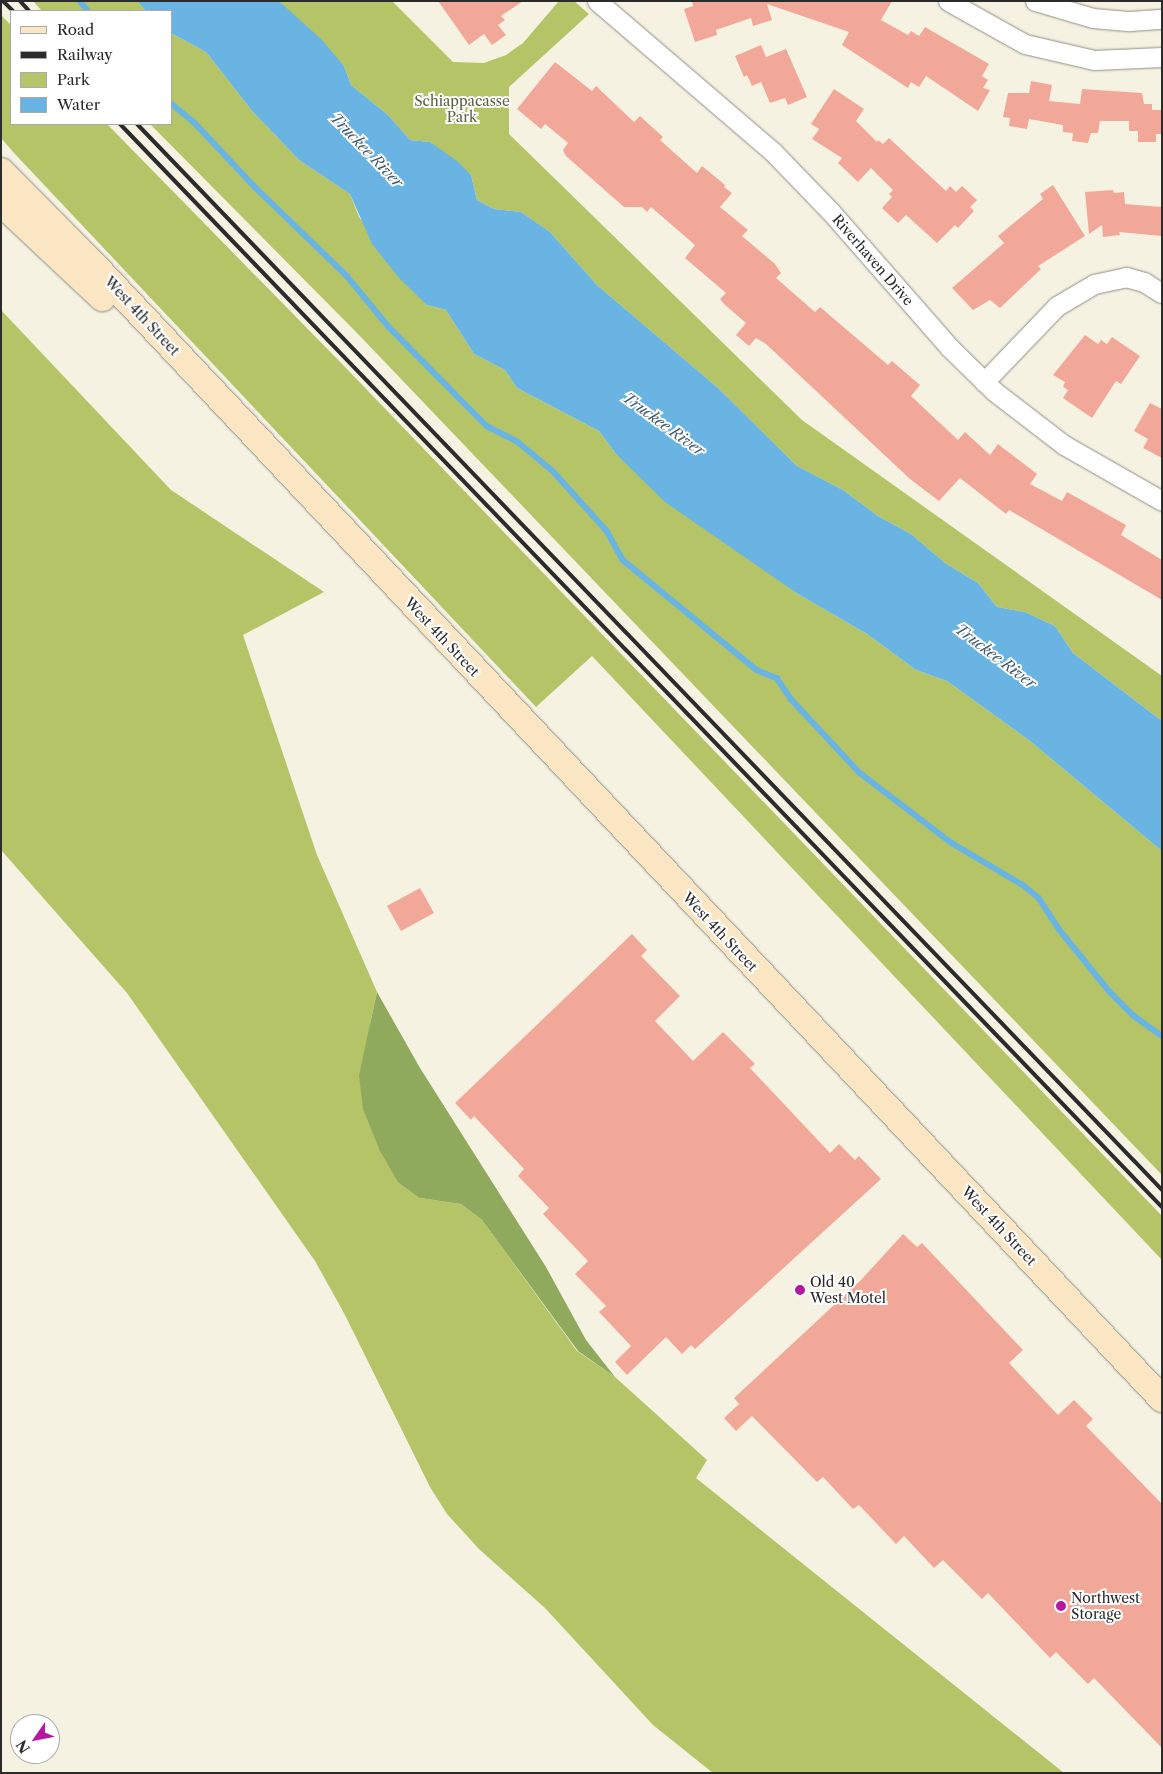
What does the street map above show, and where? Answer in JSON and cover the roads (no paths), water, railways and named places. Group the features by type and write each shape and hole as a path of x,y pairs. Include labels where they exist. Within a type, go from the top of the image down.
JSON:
{"main road":[{"name":"West 4th Street","path":"1,171 96,267 1162,1399"},
{"name":"West 4th Street","path":"1,203 280,464"}],"street":[{"name":"Riverhaven Drive","path":"597,1 773,152 984,382 1064,445 1162,501"},
{"path":"948,1 1025,44 1094,60 1162,57"},
{"path":"1035,1 1093,18 1130,21 1162,18"},
{"path":"984,382 1057,306 1094,284 1126,277 1144,282 1161,293"}],"water":[{"name":"Truckee River","path":"137,1 279,1 322,40 344,66 351,85 388,115 410,140 430,142 457,161 471,175 477,200 494,209 521,212 550,232 597,285 718,388 797,466 843,490 878,516 911,534 945,563 978,583 997,607 1025,612 1055,626 1073,653 1162,721 1162,851 1030,741 947,681 916,670 867,634 798,594 665,502 616,454 599,431 517,388 505,370 474,354 446,310 427,305 399,278 372,244 350,194 299,160 253,112 206,52 172,34 172,10 145,10"}],"waterway":[{"path":"80,1 87,10"},
{"path":"172,104 194,122 256,188 347,276 389,327 487,426 518,442 553,471 607,531 623,560 757,670 777,678 791,699 860,773 952,843 1023,885 1039,898 1059,929 1110,992 1133,1015 1162,1036"}],"railway":[{"path":"3,1 12,10"},
{"path":"20,1 28,10"},
{"path":"121,125 1162,1207"},
{"path":"138,125 1162,1190"}],"place":[{"name":"Old 40 West Motel","path":"800,1290"},
{"name":"Northwest Storage","path":"1061,1606"}],"park label":[{"name":"Schiappacasse Park","path":"462,109"}]}
